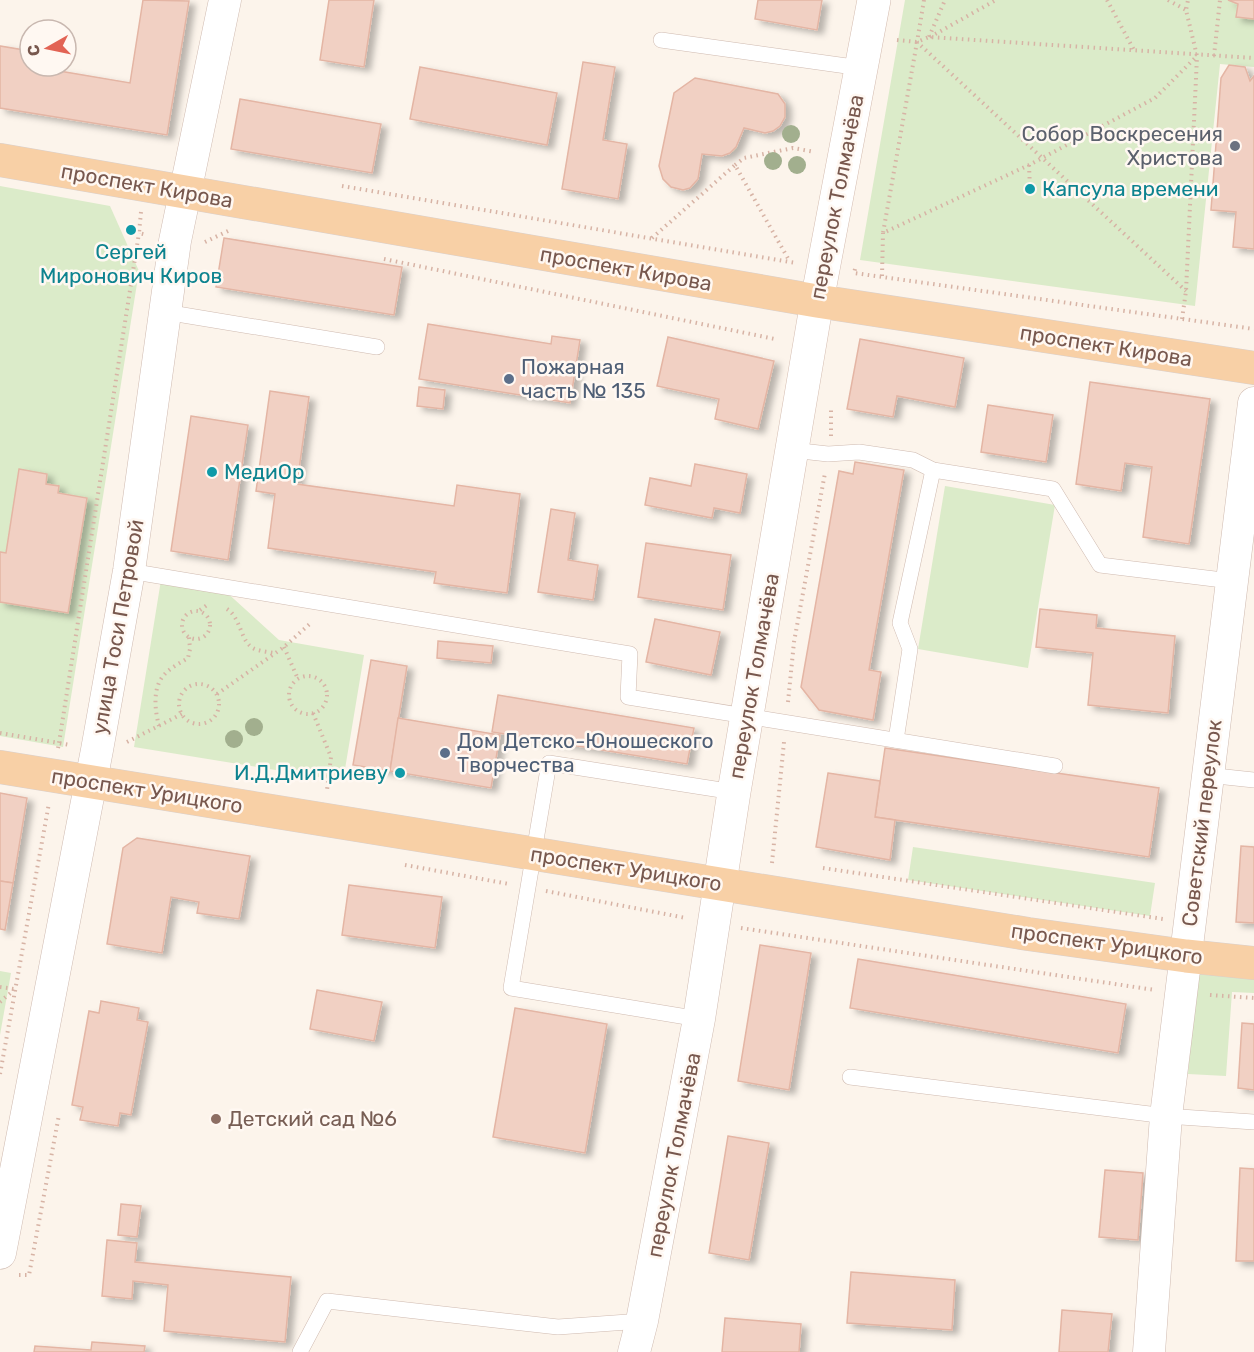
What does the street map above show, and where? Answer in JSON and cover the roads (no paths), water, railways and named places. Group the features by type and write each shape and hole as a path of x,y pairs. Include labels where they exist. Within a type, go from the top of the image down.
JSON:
{"main road":[{"name":"переулок Толмачёва","path":"720,883 817,301 874,0"},
{"name":"проспект Кирова","path":"0,160 817,301 1254,368"},
{"name":"проспект Урицкого","path":"0,767 88,796 534,855 1016,932 1186,956 1254,963"}],"street":[{"name":"улица Тоси Петровой","path":"0,1253 129,571 183,193 225,0"},
{"name":"Советский переулок","path":"1149,1352 1166,1116 1254,402"},
{"name":"переулок Толмачёва","path":"634,1352 642,1321 699,1019 720,883"}],"lane":[{"path":"661,40 861,68"},
{"path":"165,312 377,348"},
{"path":"792,450 828,454 859,452 913,460 933,470 1053,489 1100,565 1232,581"},
{"path":"896,740 909,649 900,623 933,470"},
{"path":"129,571 630,654 628,697 1055,766"},
{"path":"699,1019 511,988 549,763 734,792"},
{"path":"1207,775 1254,780"},
{"path":"850,1077 1166,1116 1254,1122"},
{"path":"300,1352 327,1300 558,1327 642,1321"}],"place":[{"name":"Собор Воскресения Христова","path":"1235,146"},
{"name":"Капсула времени","path":"1030,189"},
{"name":"Сергей Миронович Киров","path":"131,230"},
{"name":"Пожарная часть № 135","path":"509,379"},
{"name":"МедиОр","path":"212,472"},
{"name":"Дом Детско-Юношеского Творчества","path":"445,753"},
{"name":"И.Д.Дмитриеву","path":"400,773"},
{"name":"Детский сад №6","path":"216,1119"}]}
